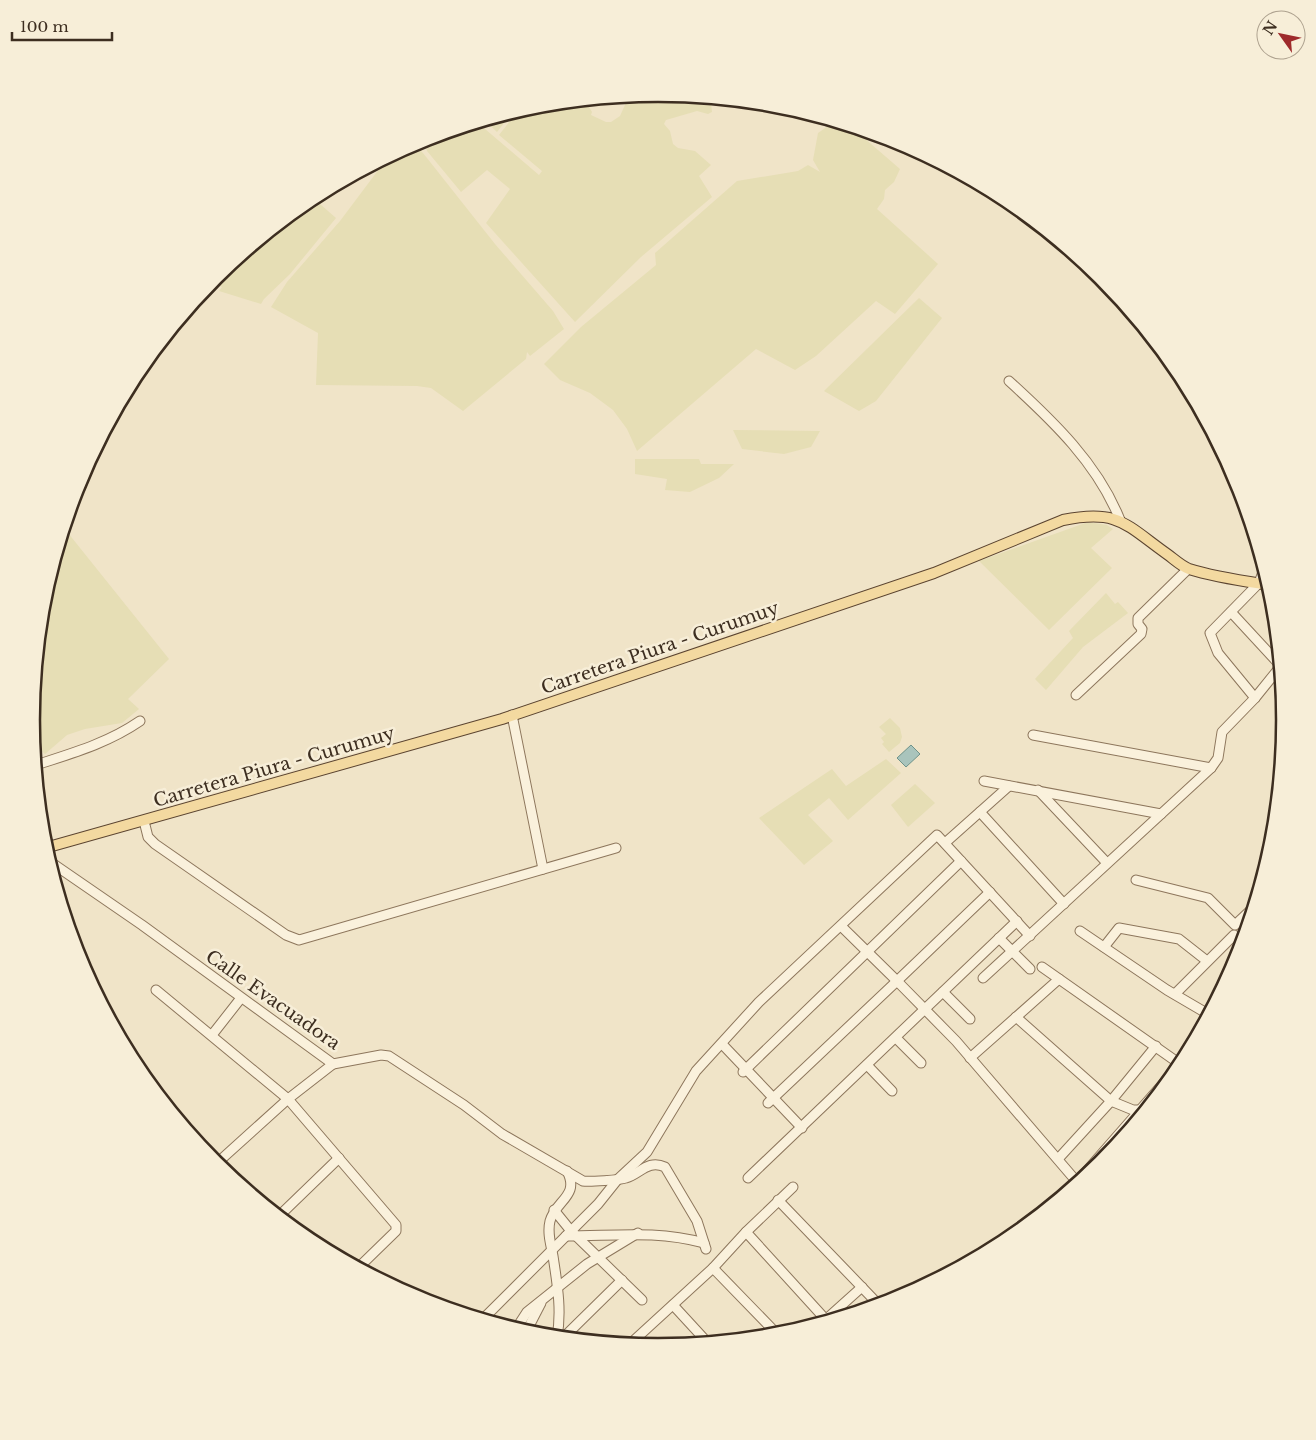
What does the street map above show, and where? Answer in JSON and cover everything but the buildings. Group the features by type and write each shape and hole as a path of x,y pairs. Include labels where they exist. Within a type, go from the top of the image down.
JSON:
{"main road":[{"name":"Carretera Piura - Curumuy","path":"53,846 512,715 934,573 1063,520 1084,516 1105,516 1120,520 1133,527 1188,569 1260,583"}],"street":[{"path":"1010,381 1052,419 1078,450 1111,498 1120,520"},
{"path":"1076,695 1141,634 1142,629 1138,624 1138,618 1188,569"},
{"path":"1255,698 1218,653 1210,632 1261,586"},
{"path":"1231,612 1273,659"},
{"path":"972,965 984,979 1211,768 1218,758 1222,732 1255,698 1274,672"},
{"path":"512,715 543,869"},
{"path":"41,763 115,738 140,721"},
{"path":"1033,735 1211,768"},
{"path":"984,781 1161,814"},
{"path":"945,843 1009,786"},
{"path":"1038,790 1107,863"},
{"path":"980,812 1064,904"},
{"path":"144,821 148,837 155,844 286,935 299,940 616,848"},
{"path":"488,1314 552,1250 571,1234 618,1179 647,1152 687,1084 759,1002 937,835 1030,936"},
{"path":"745,1070 961,861"},
{"name":"Calle Evacuadora","path":"58,867 142,925 334,1064 381,1055 389,1056 464,1105 502,1134 589,1182 618,1179"},
{"path":"1136,880 1208,898 1235,925 1244,917"},
{"path":"770,1100 990,892"},
{"path":"748,1178 1017,921"},
{"path":"841,926 897,981 970,1058 1073,1177"},
{"path":"1104,947 1118,928 1179,939 1207,961"},
{"path":"1080,931 1203,1011"},
{"path":"1175,994 1234,936"},
{"path":"1000,938 1030,970"},
{"path":"1042,967 1175,1058"},
{"path":"970,1058 1059,979"},
{"path":"156,990 288,1099 396,1225 396,1231 363,1262"},
{"path":"943,992 970,1019"},
{"path":"212,1035 241,998"},
{"path":"1016,1017 1111,1101 1133,1110 1135,1113"},
{"path":"896,1038 921,1063"},
{"path":"722,1044 770,1100 802,1128"},
{"path":"1058,1159 1111,1101 1156,1046"},
{"path":"222,1158 288,1099 334,1064"},
{"path":"867,1065 892,1091"},
{"path":"284,1212 338,1158"},
{"path":"571,1234 638,1233 683,1238 705,1246 692,1210 665,1167 659,1164 646,1166 626,1178 618,1179"},
{"path":"558,1330 560,1313 548,1230 554,1210 570,1192 571,1179 567,1170"},
{"path":"639,1338 713,1268 746,1232 793,1187"},
{"path":"778,1200 873,1299"},
{"path":"554,1210 571,1234 598,1257 642,1300"},
{"path":"746,1232 821,1316"},
{"path":"520,1322 526,1312 557,1287 598,1257 638,1233"},
{"path":"713,1268 771,1327"},
{"path":"570,1332 622,1280"},
{"path":"835,1312 862,1287"},
{"path":"530,1324 543,1298"},
{"path":"673,1305 702,1337"}],"shaded area":[{"path":"626,103 711,104 712,112 708,114 697,111 666,120 664,124 670,131 673,144 678,148 695,151 711,165 699,176 712,197 641,257 575,322 486,223 510,189 487,170 461,192 427,151 426,147 483,128 539,175 542,171 499,135 511,120 588,106 592,112 591,115 606,122 611,122 620,116"},
{"path":"506,121 497,132 490,125"},
{"path":"828,126 863,137 900,169 894,182 885,190 884,199 877,209 938,264 895,314 876,301 816,356 795,370 756,349 637,451 627,429 613,410 590,393 560,380 544,364 581,327 656,265 655,253 737,181 798,171 808,165 820,172 813,160 818,133"},
{"path":"420,150 495,244 553,311 564,329 530,356 527,352 526,359 463,411 431,388 417,386 316,385 318,333 271,307 287,282 340,221 376,173 385,166"},
{"path":"319,203 336,218 290,274 261,304 219,291 222,287 218,286 251,255"},
{"path":"919,298 942,318 876,401 859,411 824,391"},
{"path":"733,430 820,431 811,447 784,454 742,449"},
{"path":"635,459 699,459 701,464 734,464 719,478 690,492 665,490 667,479 635,474"},
{"path":"1088,522 1107,525 1113,529 1091,548 1112,568 1049,630 979,561"},
{"path":"69,534 169,659 128,699 139,709 122,723 85,729 67,735 45,754 41,750 40,720 45,639 52,599"},
{"path":"1106,593 1115,604 1118,602 1128,613 1083,647 1046,690 1035,679 1073,638 1069,631"},
{"path":"890,718 900,728 902,737 900,743 889,752 882,744 884,742 881,738 886,734 879,727"},
{"path":"886,759 901,773 848,820 829,798 808,815 833,841 804,865 759,818 832,769 846,786"},
{"path":"915,784 935,803 908,827 891,805"}],"water":[{"path":"911,745 920,754 906,767 897,758"}]}
